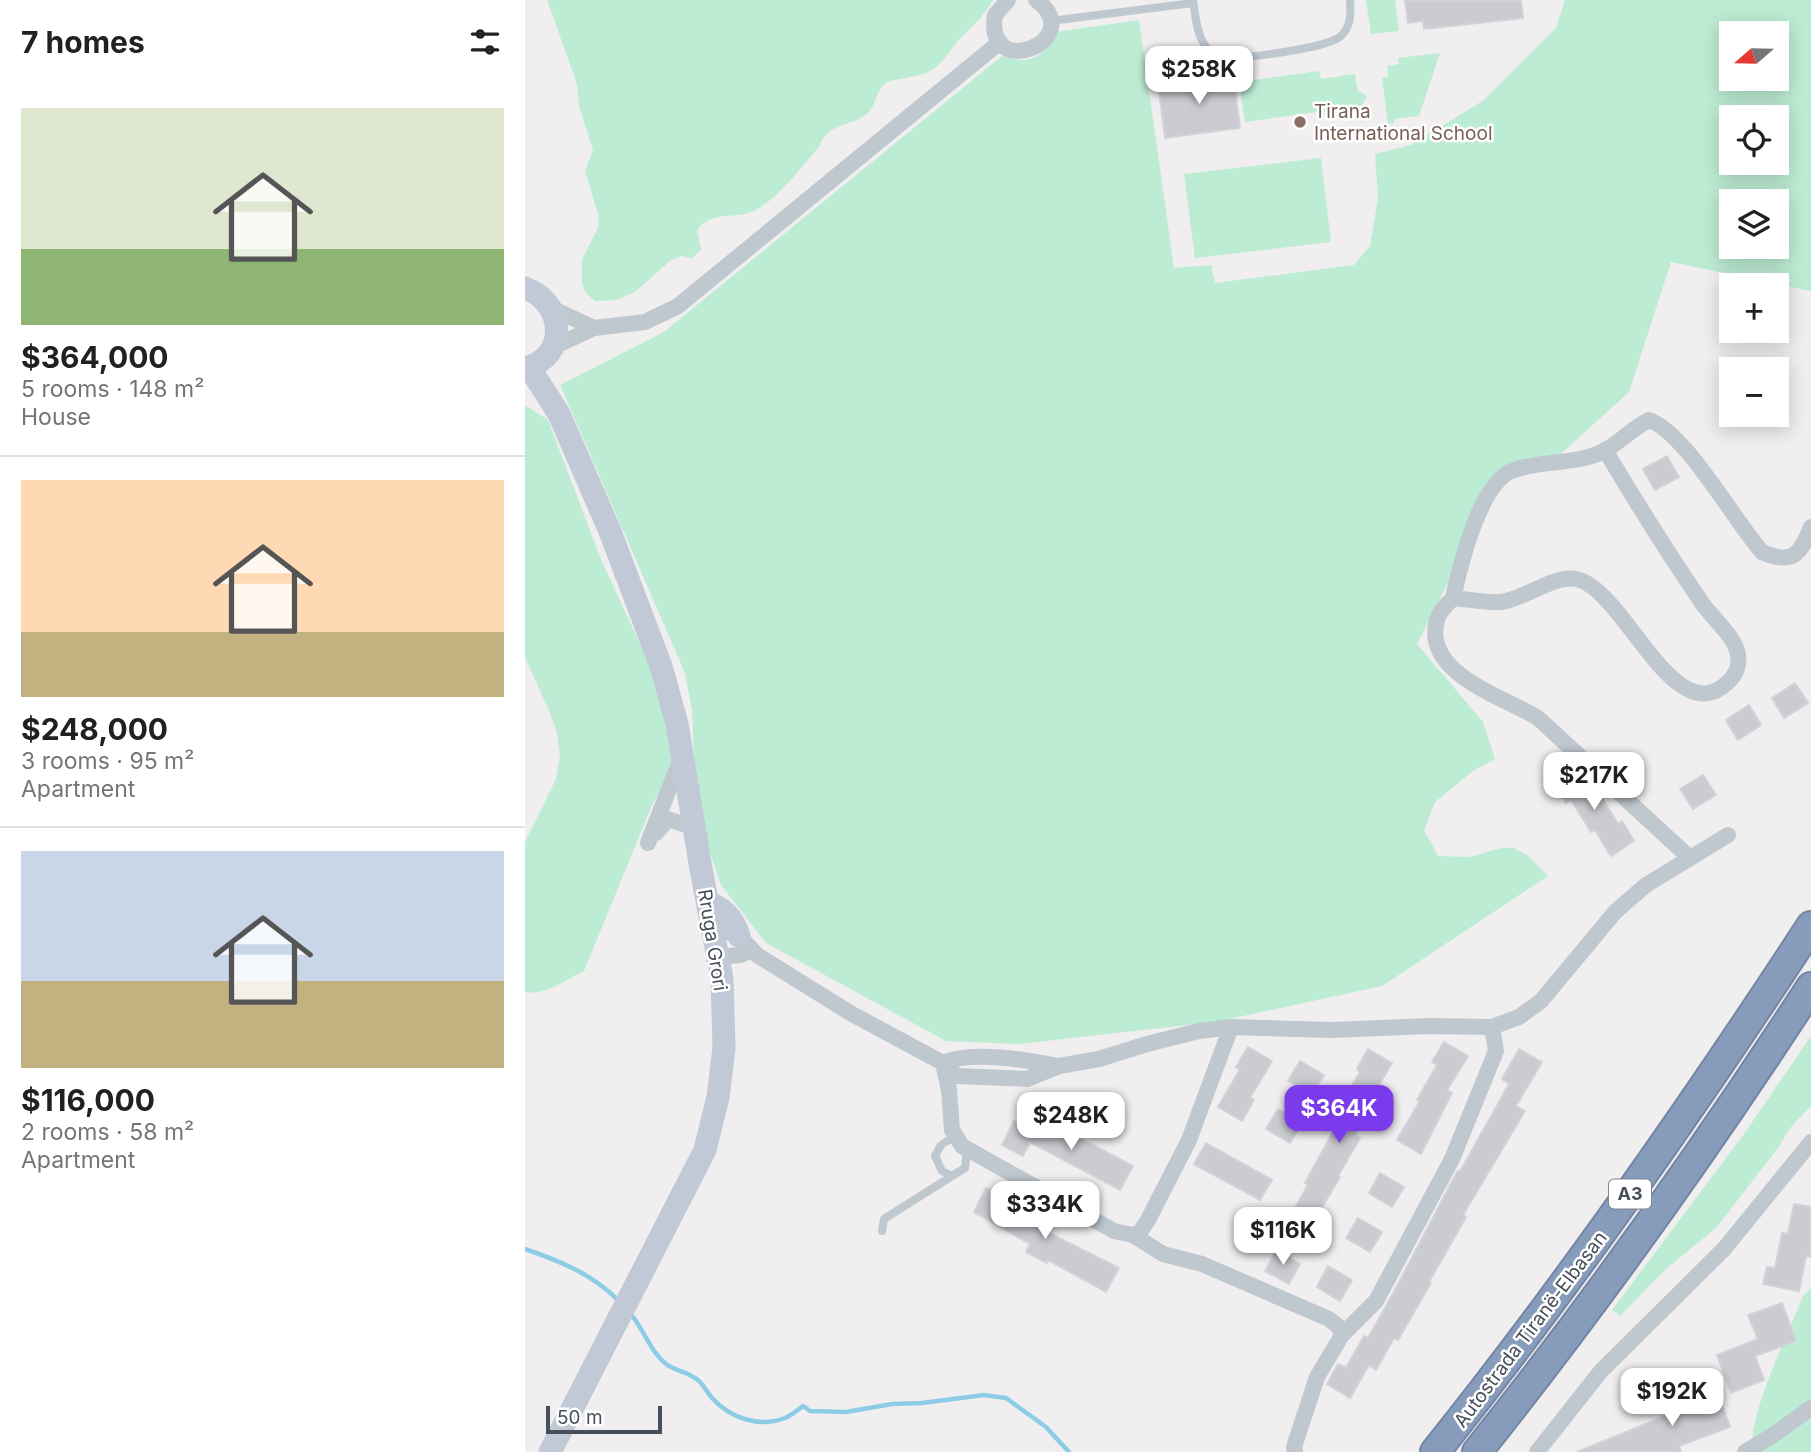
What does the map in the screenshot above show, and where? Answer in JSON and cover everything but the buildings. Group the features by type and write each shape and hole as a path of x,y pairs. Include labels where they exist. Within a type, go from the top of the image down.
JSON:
{"highway":[{"name":"Autostrada Tiranë-Elbasan","path":"1435,1452 1493,1380 1612,1220 1723,1060 1811,926"},
{"name":"Autostrada Tiranë-Elbasan","path":"1476,1452 1635,1242 1749,1082 1811,987"}],"main road":[{"path":"525,287 546,300 553,309 557,328 539,359"},
{"name":"Rruga Grori","path":"539,359 559,414 609,529 661,666 677,724 722,979 724,1048 718,1097 705,1150 550,1452"},
{"path":"708,903 723,910 736,925 745,943"}],"street":[{"path":"1008,0 995,15 994,24 1000,42 1015,51 1033,50 1046,38 1050,21 1047,12 1036,0"},
{"path":"539,359 594,328 645,322 678,306 1000,42"},
{"path":"553,309 594,328"},
{"path":"1690,858 1538,718 1518,706 1484,692 1457,672 1443,656 1436,639 1436,621 1453,598 1459,570 1480,514 1497,480 1515,469 1573,459 1605,450 1649,420 1659,424 1685,451 1762,552 1776,558 1789,558 1802,551 1811,527"},
{"path":"1453,598 1500,602 1539,590 1557,580 1577,579 1594,587 1606,597 1643,645 1679,685 1695,694 1707,694 1716,692 1729,682 1739,666 1735,647 1658,539 1605,450"},
{"path":"681,755 674,781 648,843 669,819 687,787"},
{"path":"669,819 694,828"},
{"path":"745,943 726,958 716,946 723,931 745,943 852,1014 943,1063 957,1076 1027,1079 1059,1066 1099,1059 1199,1031 1231,1027 1332,1030 1429,1026 1492,1027 1519,1017 1541,1001 1615,912 1646,884 1728,835"},
{"path":"1133,1235 1140,1232 1148,1220 1189,1140 1231,1027"},
{"path":"1295,1452 1294,1447 1317,1377 1342,1335 1376,1301 1452,1159 1496,1051 1492,1027"},
{"path":"943,1063 954,1136 967,1150 1103,1225 1133,1235 1163,1254 1202,1264 1329,1319 1338,1326 1342,1335"},
{"path":"1537,1452 1601,1371 1724,1249 1811,1142"},
{"path":"1745,1452 1811,1408"}],"lane":[{"path":"1050,21 1193,1 1198,37 1203,46 1211,54 1232,59 1333,41 1348,26 1351,16 1350,0"},
{"path":"952,1176 942,1171 935,1156 941,1145 954,1136"},
{"path":"881,1231 884,1219 965,1168 967,1150"}],"green space":[{"path":"547,0 993,0 937,66 923,74 886,83 866,114 826,134 819,147 769,201 751,212 709,220 697,230 701,250 692,258 681,256 671,260 635,292 616,300 595,301 586,293 582,283 582,260 598,228 599,217 585,171 593,150 579,106 577,84"},
{"path":"1366,0 1395,0 1399,31 1371,34"},
{"path":"1565,0 1811,0 1811,291 1789,286 1789,273 1724,273 1671,262 1629,392 1563,452 1497,486 1417,644 1483,722 1495,759 1473,771 1435,802 1424,830 1438,856 1470,857 1501,848 1514,848 1527,855 1548,876 1382,986 1215,1022 1019,1044 946,1041 766,943 721,885 710,853 695,784 692,710 685,673 560,385 664,332 1002,56 1021,60 1035,57 1046,48 1055,32 1139,20 1174,268 1211,265 1215,283 1354,265 1370,246 1378,198 1375,154 1411,145 1484,100 1556,28"},
{"path":"1440,53 1419,116 1394,119 1394,123 1388,124 1382,78 1388,77 1387,66 1399,64 1398,58"},
{"path":"1319,71 1321,79 1355,74 1358,91 1367,96 1358,112 1326,119 1324,111 1245,122 1239,82"},
{"path":"1321,158 1331,242 1195,258 1184,174"},
{"path":"525,405 548,420 602,562 657,680 671,755 671,777 652,805 584,971 548,989 533,993 525,992 525,842 556,779 560,756 557,732 525,657"},
{"path":"1811,1036 1811,1106 1790,1128 1778,1148 1716,1228 1666,1269 1620,1316 1612,1310 1744,1134"},
{"path":"1811,1287 1811,1452 1753,1452 1756,1418 1762,1397 1802,1298"}],"waterway":[{"path":"525,1249 575,1269 618,1300"},
{"path":"629,1312 666,1364 695,1378 719,1405 736,1416 765,1422 790,1416 803,1406 810,1411 846,1412 892,1404 984,1395 1006,1398 1046,1427 1069,1452"}],"place":[{"name":"Tirana International School","path":"1300,122"}]}
